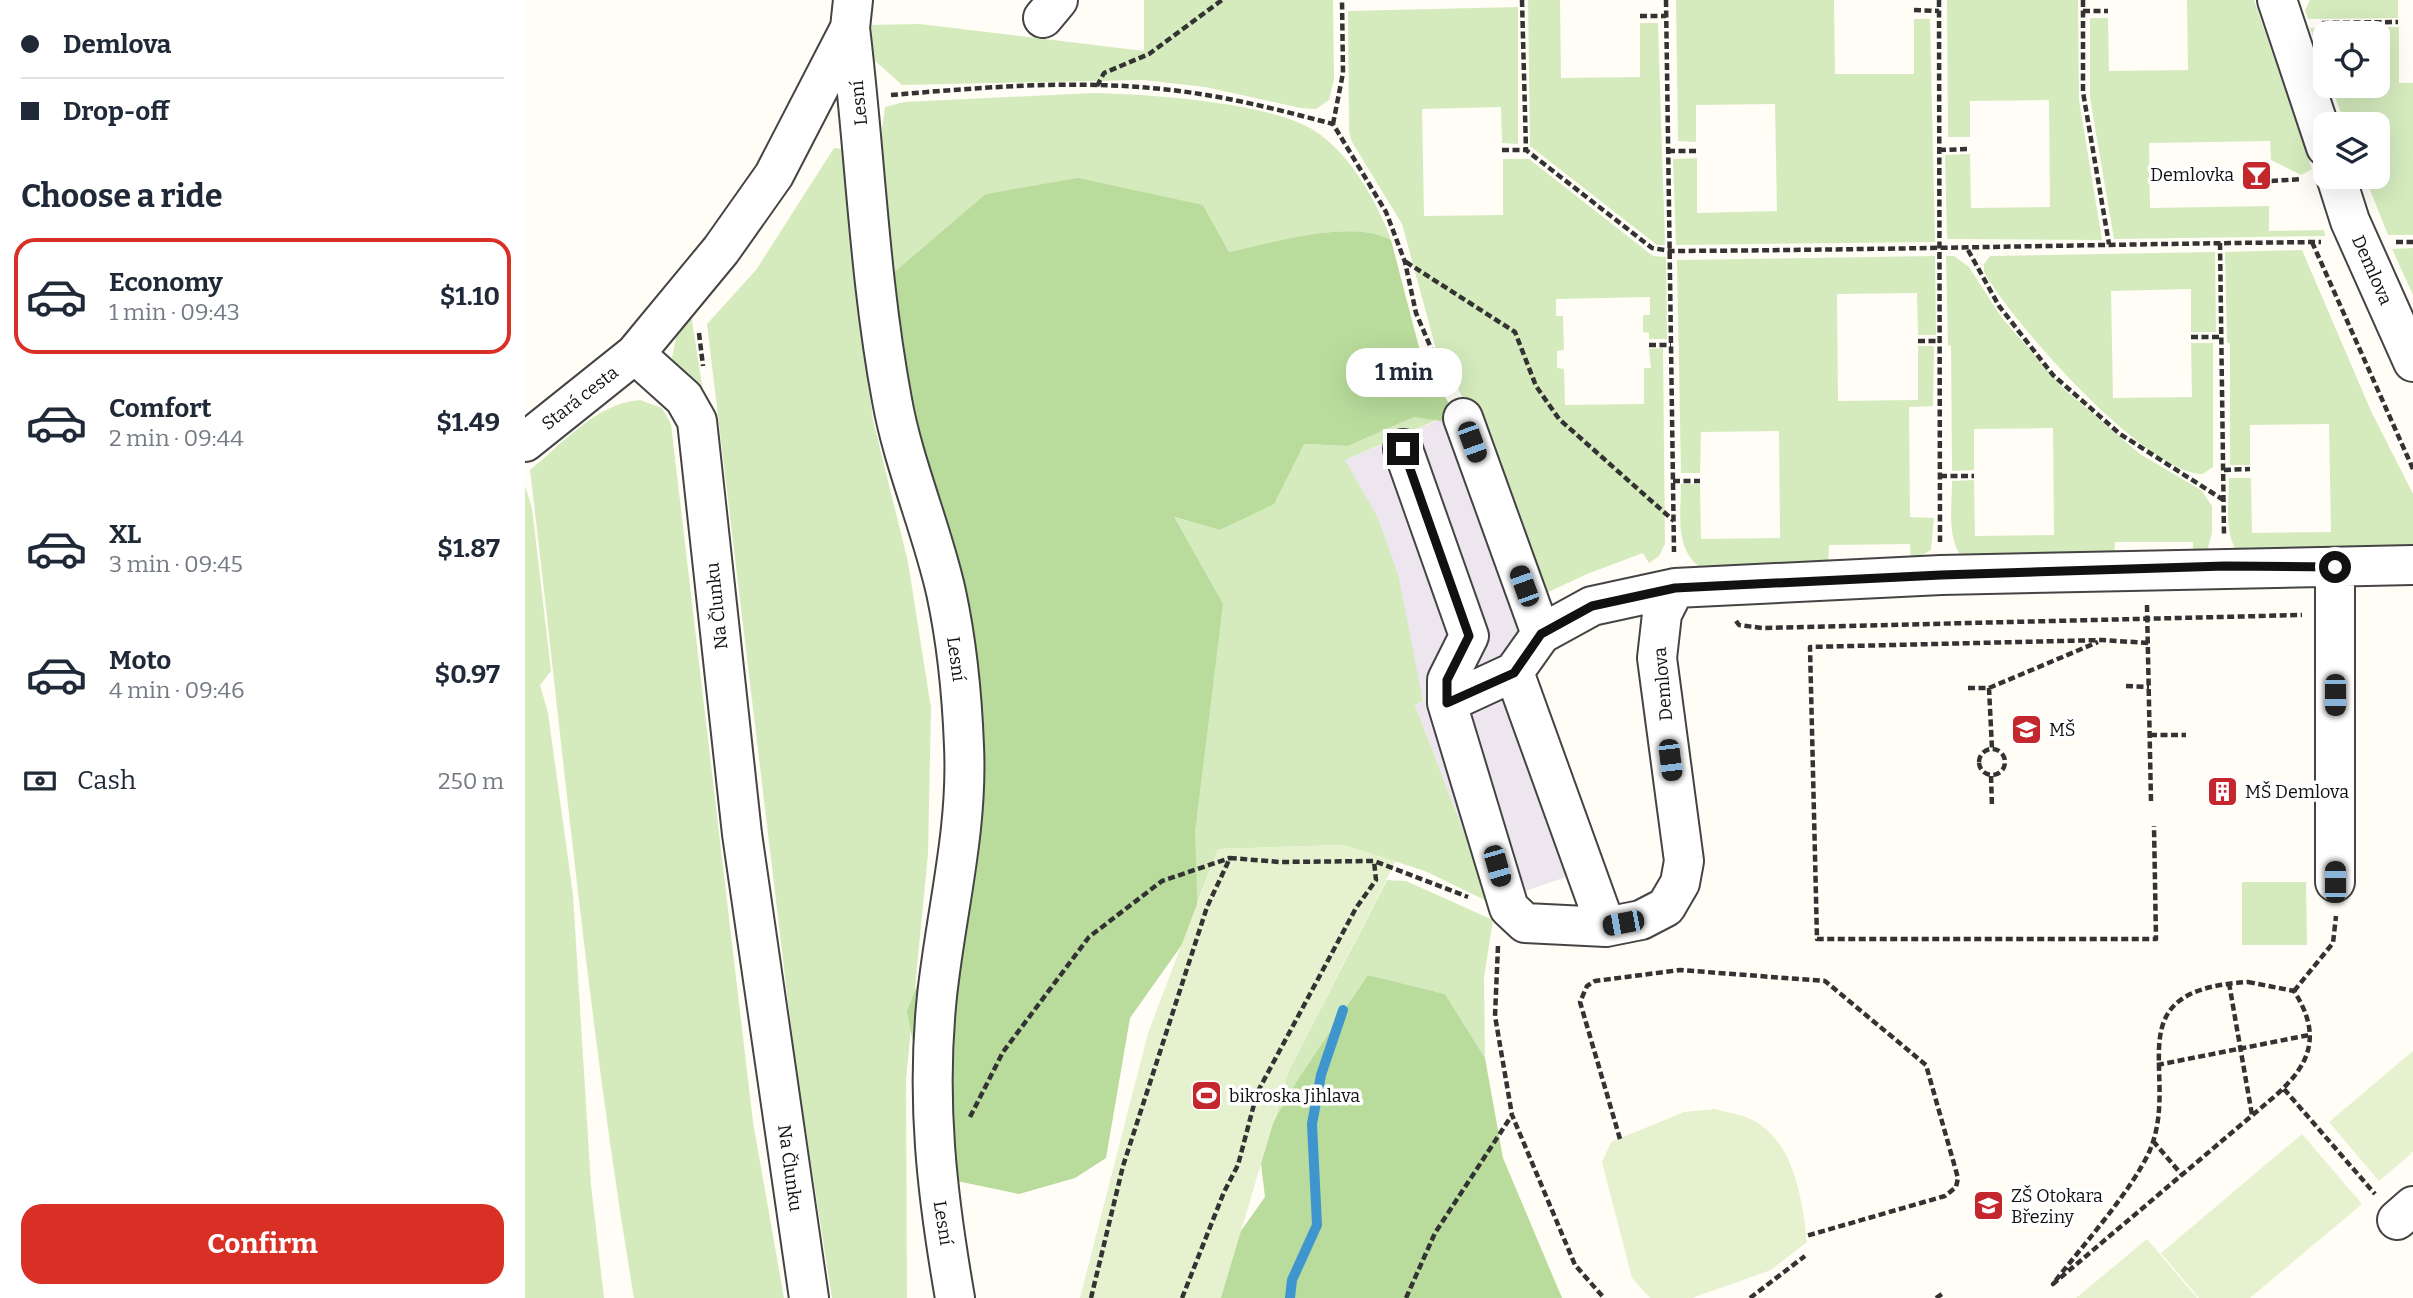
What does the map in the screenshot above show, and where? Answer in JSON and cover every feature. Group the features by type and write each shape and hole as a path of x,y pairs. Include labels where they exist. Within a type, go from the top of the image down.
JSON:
{"street":[{"path":"2277,0 2314,112"},
{"path":"635,354 721,250 774,175 852,14"},
{"name":"Lesní","path":"852,14 879,318 893,405 946,592 959,670 964,751 962,826 937,996 932,1085 935,1171 955,1298"},
{"name":"Demlova","path":"2340,189 2350,221 2413,362"},
{"name":"Stará cesta","path":"525,442 635,354"},
{"name":"Na Člunku","path":"635,354 684,398 697,421 742,834 809,1298"},
{"path":"1463,418 1541,634"},
{"path":"1403,449 1469,636 1447,680 1447,703 1509,908 1518,916"},
{"path":"1447,703 1514,673 1541,634 1592,606 1675,588 1713,584 2225,566 2413,565"},
{"path":"2335,567 2335,882"},
{"name":"Demlova","path":"1518,916 1525,923 1606,927 1641,920 1666,907 1680,883 1684,861 1657,658 1662,614 1675,588"},
{"path":"1514,673 1606,927"}],"path":[{"path":"1097,86 1104,73 1150,54 1222,0"},
{"path":"1342,0 1343,73 1333,124 1386,212 1405,262 1416,313 1463,418"},
{"path":"1522,0 1526,150"},
{"path":"1405,262 1515,332 1536,386 1559,419 1674,522 1666,0"},
{"path":"1939,0 1941,575"},
{"path":"2083,0 2083,92 2109,244"},
{"path":"1914,10 1939,11"},
{"path":"2083,11 2108,11"},
{"path":"1640,16 1666,16"},
{"path":"2390,22 2398,22"},
{"path":"859,98 977,89 1149,87 1232,99 1333,124"},
{"path":"1939,150 1970,149"},
{"path":"1502,150 1526,150 1652,248 1670,251 1968,250 2109,244 2312,242 2413,469"},
{"path":"1668,151 1697,151"},
{"path":"2220,243 2225,566"},
{"path":"1968,250 1999,306 2053,375 2120,434 2222,499"},
{"path":"2191,337 2222,337"},
{"path":"1917,341 1940,341"},
{"path":"1649,345 1671,345"},
{"path":"2224,470 2250,469"},
{"path":"1940,476 1974,476"},
{"path":"1673,481 1700,481"},
{"path":"2147,569 2151,802"},
{"path":"1713,584 1739,625 1762,628 2335,614"},
{"path":"2148,643 2102,640 1810,647 1817,939 2156,939 2154,826"},
{"path":"1968,688 1989,688 2102,640"},
{"path":"2126,685 2149,687"},
{"path":"1989,688 1992,749"},
{"path":"2150,735 2186,735"},
{"path":"1992,749 2001,752 2005,765 2001,773 1991,776 1982,771 1979,762 1983,753 1992,749"},
{"path":"1991,776 1992,807"},
{"path":"1091,1298 1123,1166 1207,907 1230,858"},
{"path":"934,1142 969,1119 1003,1052 1089,937 1161,881 1230,858 1280,862 1374,861 1518,916 1497,947 1495,1016 1512,1115 1575,1265 1604,1298"},
{"path":"1182,1298 1224,1192 1238,1165 1257,1093 1356,908 1376,880 1374,861"},
{"path":"2294,991 2333,943 2337,931 2335,882"},
{"path":"1620,1139 1580,1002 1587,986 1595,981 1680,970 1825,981 1926,1065 1958,1178 1956,1187 1945,1196 1806,1236"},
{"path":"2248,982 2294,991 2303,1006 2309,1035 2309,1056 2296,1078 2053,1284 2138,1172 2153,1141 2158,1115 2157,1065 2160,1031 2169,1010 2183,999 2229,983 2248,982"},
{"path":"2229,983 2252,1116"},
{"path":"2157,1065 2309,1035"},
{"path":"2284,1089 2405,1213"},
{"path":"1406,1298 1435,1233 1512,1115"},
{"path":"2153,1141 2182,1175"},
{"path":"1750,1298 1805,1255"},
{"path":"1936,1298 1942,1294"}],"shaded area":[{"path":"1446,417 1545,620 1505,670 1569,876 1491,903 1415,705 1423,701 1345,460"}],"green space":[{"path":"1144,0 1333,0 1334,79 1329,100 1316,109 1301,108 1205,87 1143,80 902,85 874,60 869,25 920,24 1144,51"},
{"path":"1528,0 1560,0 1561,78 1640,77 1640,23 1658,23 1665,245 1657,245 1530,146"},
{"path":"1676,0 1834,0 1835,74 1914,74 1914,19 1930,19 1935,242 1676,245 1673,159 1697,158 1697,213 1777,211 1775,104 1696,105 1696,142 1678,141"},
{"path":"1947,0 2078,0 2079,100 2102,240 1947,239 1945,155 1970,154 1971,208 2050,207 2049,100 1970,101 1970,137 1948,137"},
{"path":"2187,0 2254,0 2312,169 2301,175 2271,160 2270,141 2149,143 2150,208 2269,206 2269,231 2324,230 2325,236 2114,239 2090,98 2090,18 2108,18 2109,71 2188,70"},
{"path":"2310,0 2398,0 2398,18 2308,19 2305,10"},
{"path":"1518,7 1518,144 1502,143 1501,107 1422,109 1424,216 1503,215 1503,159 1529,159 1653,256 1666,257 1667,339 1649,339 1649,333 1643,332 1643,315 1650,315 1650,297 1556,299 1556,316 1563,316 1564,350 1557,351 1557,368 1564,369 1565,405 1644,404 1644,368 1651,368 1649,349 1663,348 1665,544 1659,556 1649,563 1643,553 1587,574 1540,596 1474,418 1436,349 1402,224 1352,142 1349,132 1348,11"},
{"path":"2390,27 2399,27 2399,83 2413,83 2413,235 2388,235 2370,189 2390,189 2390,112 2341,112 2335,98 2390,98"},
{"path":"1093,93 1144,95 1239,106 1295,121 1328,141 1351,165 1370,194 1391,240 1355,231 1334,232 1288,238 1229,252 1203,205 878,286 873,195 885,107 904,102"},
{"path":"834,148 852,150 859,294 873,420 908,562 931,708 928,854 906,1080 907,1298 832,1298 796,1068 707,324 756,270"},
{"path":"1078,178 1203,205 1229,252 1288,238 1334,232 1355,231 1391,240 1420,351 1460,424 1414,417 1348,446 1304,444 1274,504 1220,530 1174,517 1223,604 1195,832 1198,922 1130,1018 1106,1158 1075,1178 1019,1194 947,1179 936,1165 907,1011 967,855 927,575 874,417 867,360 878,286 986,194"},
{"path":"2413,248 2413,295 2392,249"},
{"path":"2302,250 2371,411 2413,494 2413,562 2240,556 2231,539 2228,519 2229,478 2251,478 2252,533 2331,532 2329,424 2250,425 2250,465 2230,465 2230,343 2227,343 2225,252"},
{"path":"2215,252 2216,332 2191,332 2191,289 2111,291 2113,398 2192,397 2191,343 2213,343 2213,467 2203,474 2178,467 2149,449 2116,423 2083,392 2022,325 1984,272 1984,264 1990,256"},
{"path":"1935,256 1936,335 1918,335 1917,293 1837,294 1838,401 1918,400 1918,346 1934,346 1933,406 1909,407 1910,517 1934,518 1931,550 1911,561 1910,544 1829,545 1828,569 1701,568 1686,551 1683,541 1680,518 1681,484 1700,484 1701,539 1780,538 1779,431 1701,432 1700,473 1681,473 1677,260"},
{"path":"1946,256 1954,256 1969,267 2002,318 2064,389 2140,454 2201,490 2212,506 2212,532 2208,548 2193,565 2193,542 2115,542 2114,566 1964,560 1958,552 1952,533 1952,481 1974,480 1975,536 2054,535 2053,428 1974,429 1974,470 1952,471 1951,346 1948,345"},
{"path":"691,314 704,398 672,358 678,327"},
{"path":"640,400 662,408 671,424 753,1122 784,1298 634,1298 603,1092 577,885 530,470 595,417 624,403"},
{"path":"1414,417 1437,420 1345,460 1377,516 1398,574 1423,701 1415,705 1491,903 1425,871 1343,845 1218,849 1197,903 1173,517 1220,530 1274,503 1303,444 1348,446"},
{"path":"525,486 532,508 551,671 540,685 548,713 573,895 591,1185 604,1298 525,1298"},
{"name":"bikroska Jihlava","path":"1343,845 1396,861 1289,1070 1221,1298 1080,1298 1148,1033 1218,849"},
{"path":"1387,880 1406,881 1493,920 1484,978 1485,1058 1445,994 1368,975 1274,1122 1289,1070"},
{"path":"2242,882 2306,882 2307,945 2242,945"},
{"path":"1368,975 1445,994 1485,1058 1503,1158 1562,1298 1214,1298 1221,1259 1265,1197 1259,1147 1299,1078"},
{"path":"2413,1051 2413,1152 2379,1181 2329,1122"},
{"path":"1715,1109 1746,1117 1775,1138 1793,1170 1807,1242 1771,1270 1692,1298 1650,1298 1632,1278 1602,1162 1611,1142 1684,1112"},
{"path":"2302,1134 2362,1204 2250,1298 2199,1298 2161,1253"},
{"path":"2147,1239 2197,1298 2076,1298"}],"waterway":[{"path":"1290,1298 1292,1280 1317,1225 1312,1124 1321,1075 1343,1010"}],"place":[{"name":"Demlovka","path":"2257,175"},
{"name":"MŠ","path":"2026,730"},
{"name":"MŠ Demlova","path":"2222,792"},
{"name":"bikroska Jihlava","path":"1206,1096"},
{"name":"ZŠ Otokara Březiny","path":"1988,1206"}],"route":[{"path":"1403,449 1469,636 1447,680 1447,703 1514,673 1541,634 1592,606 1675,588 1713,584 1941,575 2225,566 2335,567"}]}
